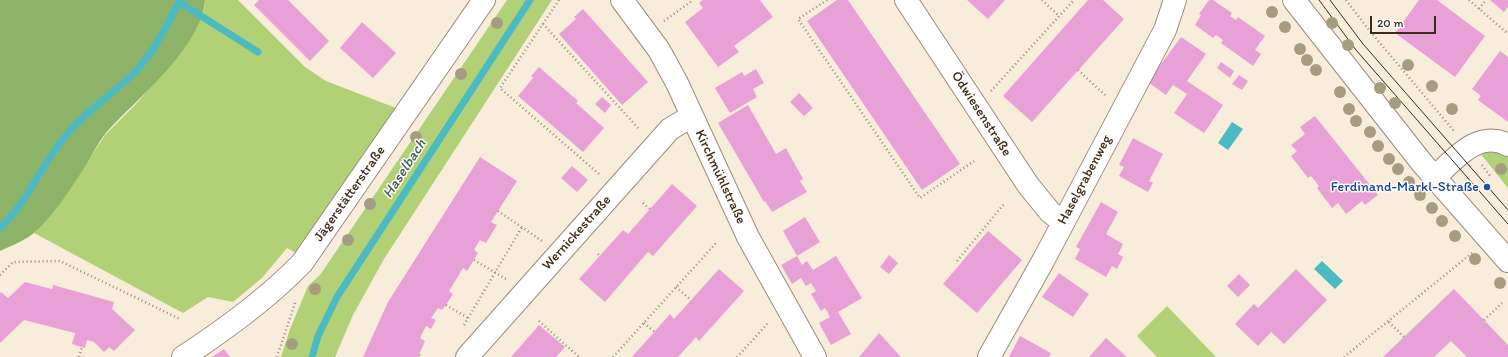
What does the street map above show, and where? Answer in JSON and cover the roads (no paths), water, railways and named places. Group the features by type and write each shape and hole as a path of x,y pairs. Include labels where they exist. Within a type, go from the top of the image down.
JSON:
{"street":[{"name":"Jägerstätterstraße","path":"183,357 245,315 277,289 302,263 484,0"},
{"name":"Kirchmühlstraße","path":"622,0 659,50 692,116 748,237 815,357"},
{"name":"Ödwiesenstraße","path":"906,0 1028,186 1050,212 1063,222"},
{"name":"Haselgrabenweg","path":"989,357 1165,30 1175,0"},
{"path":"1294,0 1341,62 1434,178 1508,261"},
{"name":"Wernickestraße","path":"474,349 670,129 692,116"},
{"path":"1434,178 1468,148 1477,143 1488,140 1501,141 1508,145"}],"water":[{"path":"1232,122 1243,129 1228,150 1218,143"},
{"path":"1322,261 1343,281 1335,289 1314,269"}],"waterway":[{"name":"Haselbach","path":"312,357 318,336 337,297 530,0"},
{"path":"0,228 18,208 48,160 71,129 87,113 131,76 146,60 179,2 258,52"}],"tram line":[{"path":"1319,0 1356,50 1508,224"},
{"path":"1330,0 1363,44 1508,210"}],"place":[{"name":"Ferdinand-Markl-Straße","path":"1487,187"}]}
